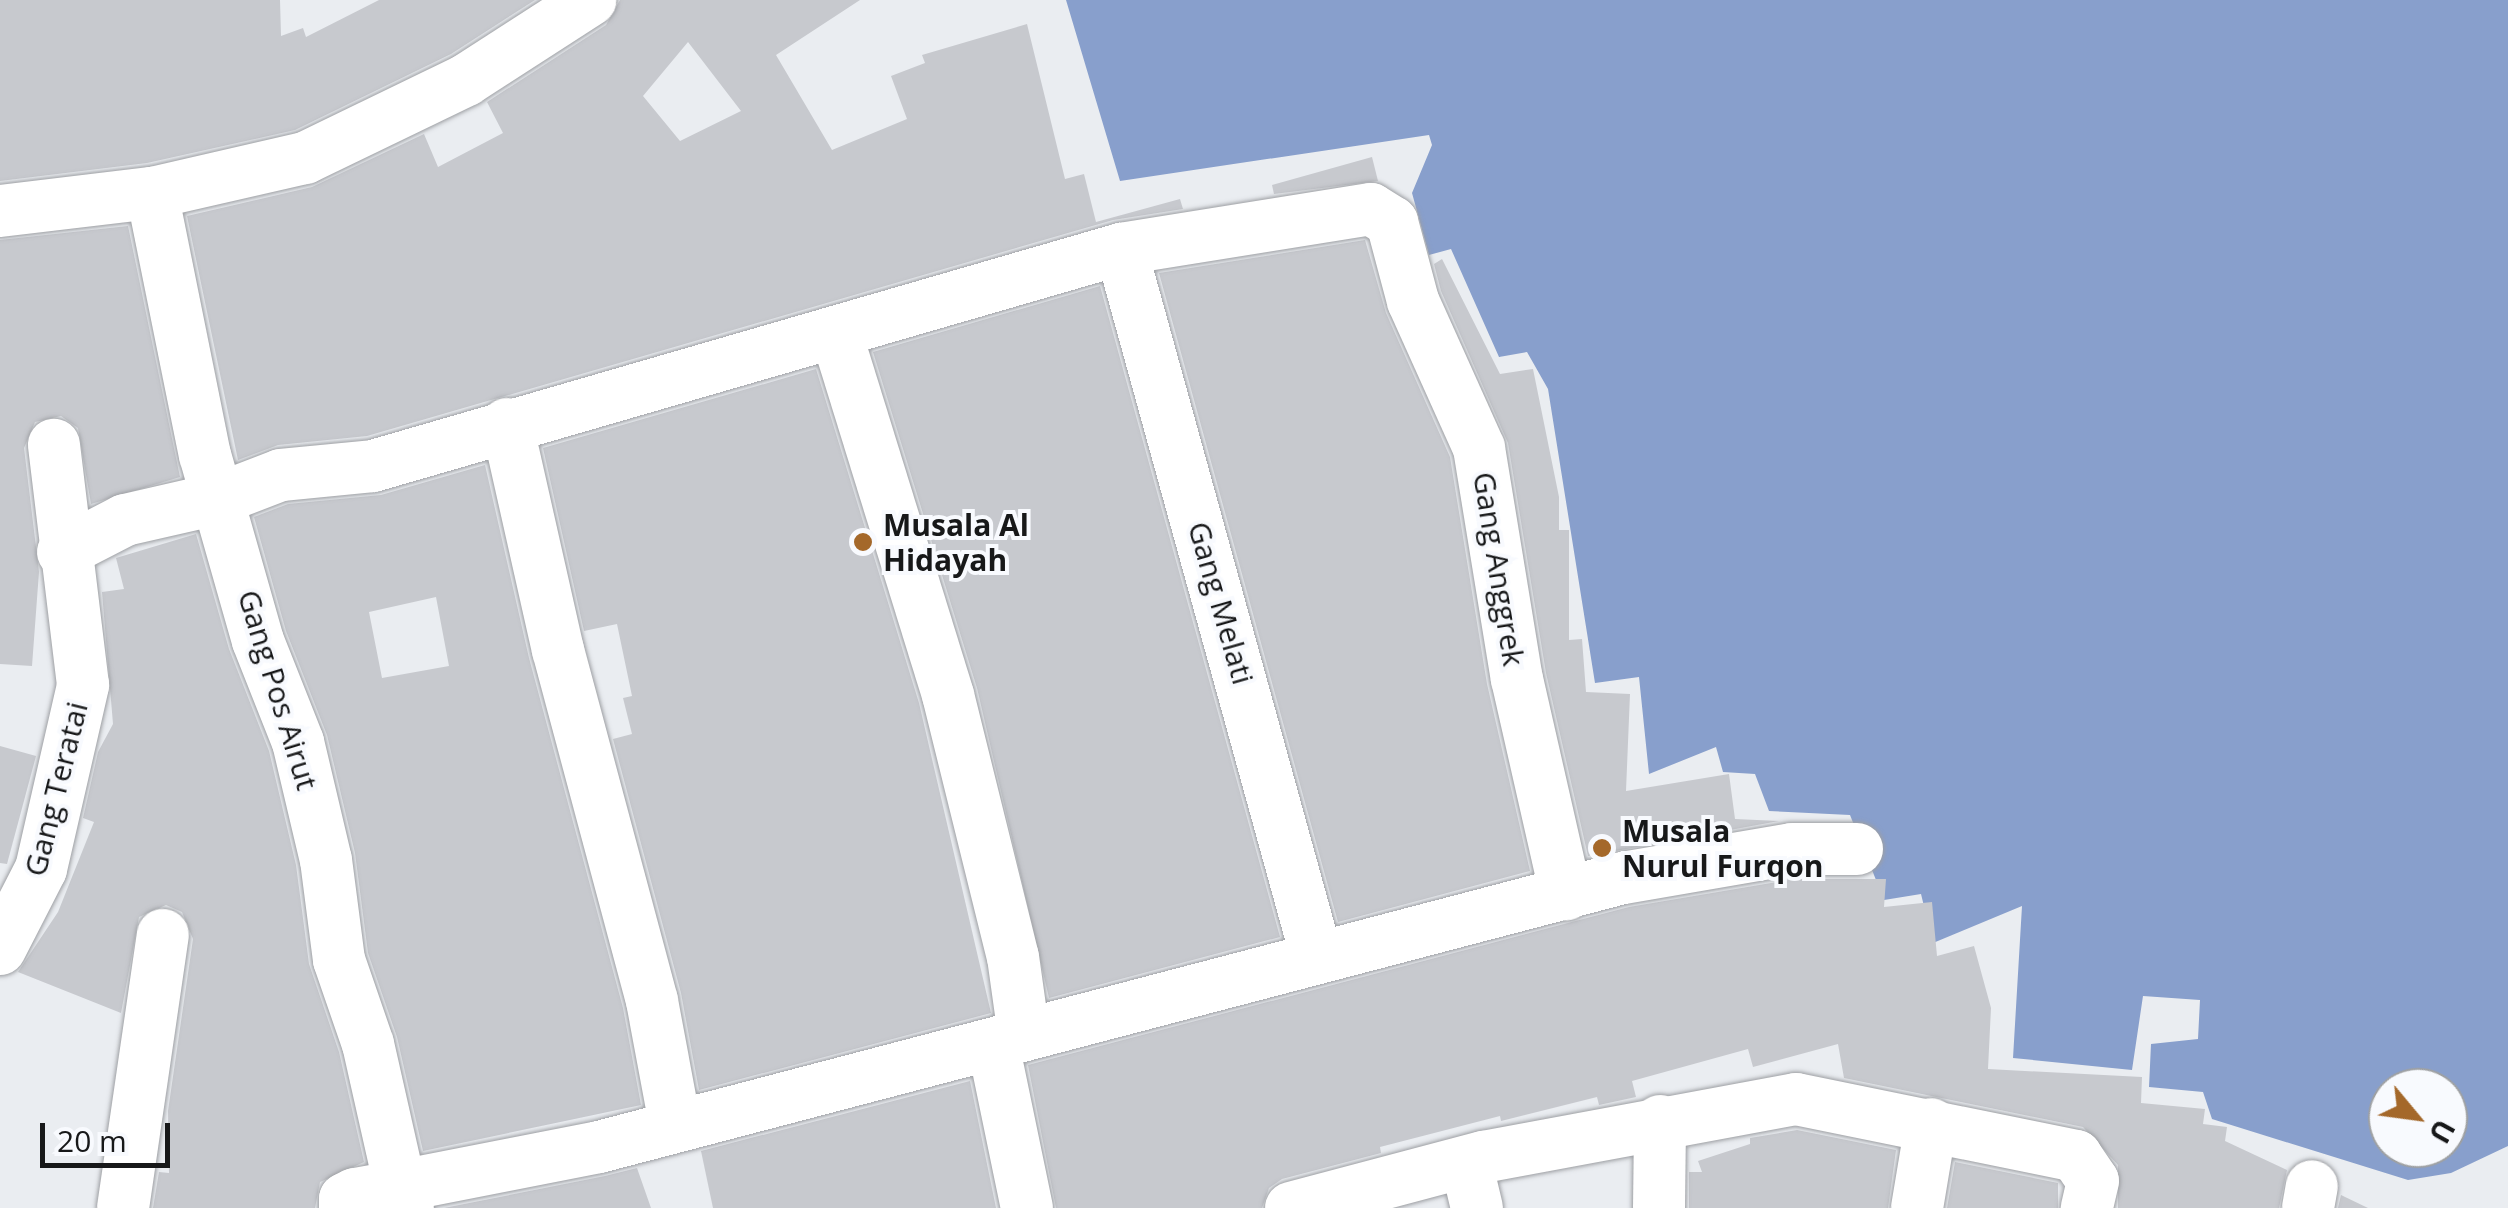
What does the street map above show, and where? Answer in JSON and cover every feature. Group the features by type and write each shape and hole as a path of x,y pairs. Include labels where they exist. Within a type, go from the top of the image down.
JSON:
{"street":[{"path":"0,212 152,193 305,158 466,80 590,0"},
{"name":"Gang Pos Airut","path":"152,193 185,372 258,641 298,742 326,860 338,960 368,1044 404,1197"},
{"name":"Gang Anggrek","path":"1121,249 1371,208 1392,222 1413,301 1479,448 1517,679 1566,894"},
{"path":"63,552 124,520 220,498 281,475 373,466 507,424 1121,249"},
{"name":"Gang Melati","path":"1121,249 1317,958"},
{"path":"836,333 948,696 1014,957 1008,1040 1026,1208"},
{"path":"507,424 558,650 652,1001 675,1124"},
{"name":"Gang Teratai","path":"0,948 42,868 82,685 63,552 54,446"},
{"path":"344,1208 345,1198 355,1194 404,1197 1566,894 1744,856 1857,848"},
{"path":"123,1208 163,935"},
{"path":"1291,1208 1471,1185 1660,1121 1796,1100 1932,1124 2076,1156 2092,1181 2087,1208"},
{"path":"1659,1208 1660,1121"},
{"path":"1917,1208 1932,1124"}],"water":[{"path":"1066,0 2508,0 2508,1146 2468,1165 2468,1068 2368,1068 2368,1168 2212,1119 2203,1092 2149,1087 2151,1044 2198,1039 2200,1000 2143,996 2132,1070 2013,1058 2022,906 1933,943 1921,894 1884,900 1850,815 1769,811 1755,774 1723,772 1716,747 1649,774 1639,677 1595,683 1548,389 1527,352 1499,357 1451,249 1429,255 1412,193 1432,145 1429,135 1120,181"},
{"path":"2369,1168 2462,1168 2451,1173 2408,1180"}],"building":[{"path":"0,0 280,0 281,36 303,28 306,37 379,0 535,0 451,54 295,130 147,163 0,181"},
{"path":"620,0 860,0 776,55 832,150 907,119 891,76 925,63 922,55 1027,24 1065,179 1084,174 1096,222 1180,199 1183,209 1113,220 367,436 278,445 238,460 187,216 312,187 424,134 438,167 503,133 487,102 606,25","holes":["688,42 741,111 680,141 643,96"]},
{"path":"1372,157 1378,181 1274,194 1272,185"},
{"path":"128,226 180,477 91,504 78,428 61,416 35,422 24,448 39,572 32,666 0,664 0,240"},
{"path":"1365,240 1386,313 1450,457 1487,684 1530,871 1338,922 1159,273"},
{"path":"1442,259 1500,374 1533,369 1559,497 1559,530 1569,530 1569,640 1582,639 1586,692 1630,694 1626,791 1729,774 1735,819 1779,821 1588,856 1546,673 1508,443 1441,291 1434,264"},
{"path":"1100,286 1280,937 1049,998 977,688 873,352"},
{"path":"816,369 919,703 991,1013 699,1090 681,993 613,739 632,734 623,698 632,696 617,624 584,631 543,448"},
{"path":"485,465 529,658 623,1008 641,1105 423,1151 397,1037 368,953 355,853 327,735 286,631 254,517 288,504 381,495","holes":["436,597 449,666 382,678 369,612"]},
{"path":"196,534 229,649 269,751 296,865 309,964 339,1052 364,1162 320,1182 315,1208 153,1208 159,1172 169,1173 168,1111 193,939 182,912 166,905 139,917 121,1013 18,972 58,912 94,822 83,818 98,752 113,724 102,592 124,589 116,558"},
{"path":"0,746 36,756 7,864 0,863"},
{"path":"1795,879 1886,879 1884,907 1932,902 1937,956 1974,946 1991,1008 1988,1069 2142,1077 2141,1103 2205,1109 2203,1124 2227,1127 2225,1141 2287,1170 2279,1208 2118,1208 2118,1165 2083,1127 1844,1078 1838,1044 1753,1067 1748,1049 1632,1081 1636,1097 1599,1105 1597,1097 1501,1121 1500,1116 1380,1147 1381,1153 1282,1179 1269,1188 1262,1208 1056,1208 1028,1065 1629,907"},
{"path":"970,1081 996,1208 713,1208 701,1151"},
{"path":"1797,1130 1896,1150 1888,1208 1689,1208 1689,1172 1702,1172 1698,1161 1750,1144 1750,1138"},
{"path":"1955,1162 2058,1183 2058,1208 1947,1208"},
{"path":"637,1168 651,1208 444,1208 605,1176"},
{"path":"2341,1195 2368,1208 2338,1208"}],"place":[{"name":"Musala Al Hidayah","path":"863,542"},
{"name":"Musala Nurul Furqon","path":"1602,848"}]}
